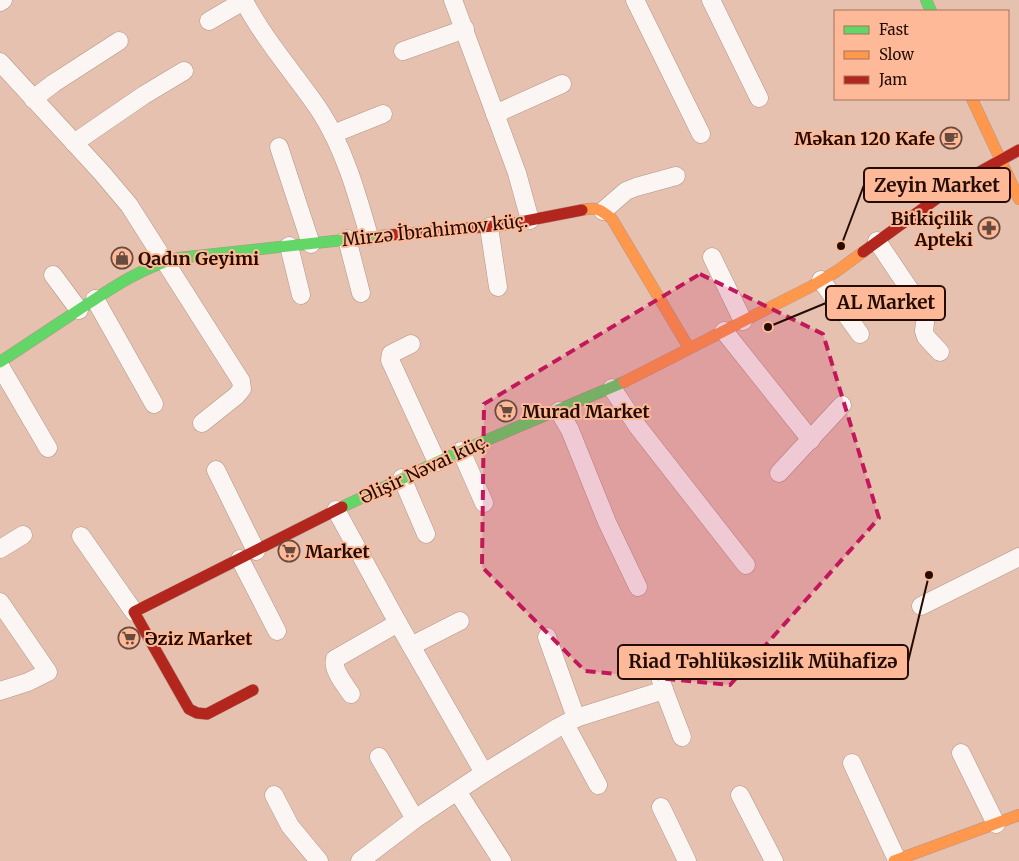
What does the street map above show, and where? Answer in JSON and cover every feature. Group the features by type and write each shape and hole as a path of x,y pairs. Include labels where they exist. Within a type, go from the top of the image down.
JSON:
{"street":[{"path":"210,21 244,0 255,22 320,112 333,134 369,236"},
{"path":"453,0 517,173 530,220"},
{"path":"635,0 701,134"},
{"path":"711,0 759,98"},
{"path":"403,50 465,29"},
{"path":"33,99 118,41"},
{"path":"0,62 129,205 241,381 242,389 236,396 202,423"},
{"path":"74,143 144,95 184,71"},
{"path":"495,114 562,84"},
{"path":"972,100 1019,199"},
{"path":"333,134 383,114"},
{"path":"278,148 311,244"},
{"name":"Əlişir Nəvai küç.","path":"134,612 460,450 612,388 724,331 821,280 954,186 1019,150"},
{"path":"676,176 636,186 626,191 603,211 612,219 689,348"},
{"name":"Mirzə İbrahimov küç.","path":"0,364 119,283 164,261 369,236 489,227 587,208 603,211"},
{"path":"489,227 498,287"},
{"path":"347,239 360,293"},
{"path":"877,241 926,314 924,331 926,337 940,352"},
{"path":"289,246 301,295"},
{"path":"712,257 743,321"},
{"path":"53,276 79,310"},
{"path":"821,280 860,334"},
{"path":"95,299 154,404"},
{"path":"724,331 811,440"},
{"path":"412,344 391,354 390,360 436,462"},
{"path":"0,364 48,448"},
{"path":"612,388 638,427 746,565"},
{"path":"779,472 842,405"},
{"path":"559,411 570,430 607,522 638,587"},
{"path":"460,450 484,503"},
{"path":"216,470 256,551"},
{"path":"402,478 426,534"},
{"path":"336,510 484,773"},
{"path":"0,549 24,535"},
{"path":"82,536 134,612 189,709 197,713 207,714 253,690"},
{"path":"921,606 1019,557"},
{"path":"240,559 277,631"},
{"path":"0,691 28,682 48,672 1,605"},
{"path":"411,646 460,621"},
{"path":"351,694 336,670 335,658 398,623"},
{"path":"548,637 570,721 598,786"},
{"path":"654,657 682,737"},
{"path":"360,861 457,790 570,721 664,690"},
{"path":"961,753 996,824"},
{"path":"379,757 415,819"},
{"path":"852,763 896,861 1019,815"},
{"path":"457,790 502,861"},
{"path":"274,795 290,826 319,861"},
{"path":"740,795 774,861"},
{"path":"661,807 687,861"}],"highlighted area":[{"path":"700,274 823,334 879,518 730,685 585,671 482,567 484,404"}],"traffic: fast":[{"path":"926,0 931,10"},
{"path":"0,362 113,288 164,262 178,258 389,235"},
{"path":"342,507 461,451 624,382"}],"traffic: slow":[{"path":"972,100 1019,199"},
{"path":"582,210 598,210 612,219 689,348"},
{"path":"624,382 812,286 863,252"},
{"path":"894,861 1019,815"}],"traffic: jam":[{"path":"863,252 954,186 1019,150"},
{"path":"389,235 505,225 582,210"},
{"path":"253,690 207,714 197,713 189,709 134,612 342,507"}],"place":[{"name":"Məkan 120 Kafe","path":"951,138"},
{"name":"Bitkiçilik Apteki","path":"989,228"},
{"name":"Zeyin Market","path":"841,246"},
{"name":"Qadın Geyimi","path":"122,258"},
{"name":"AL Market","path":"768,327"},
{"name":"Murad Market","path":"506,411"},
{"name":"Market","path":"289,551"},
{"name":"Riad Təhlükəsizlik Mühafizə","path":"929,575"},
{"name":"Əziz Market","path":"129,638"}]}
